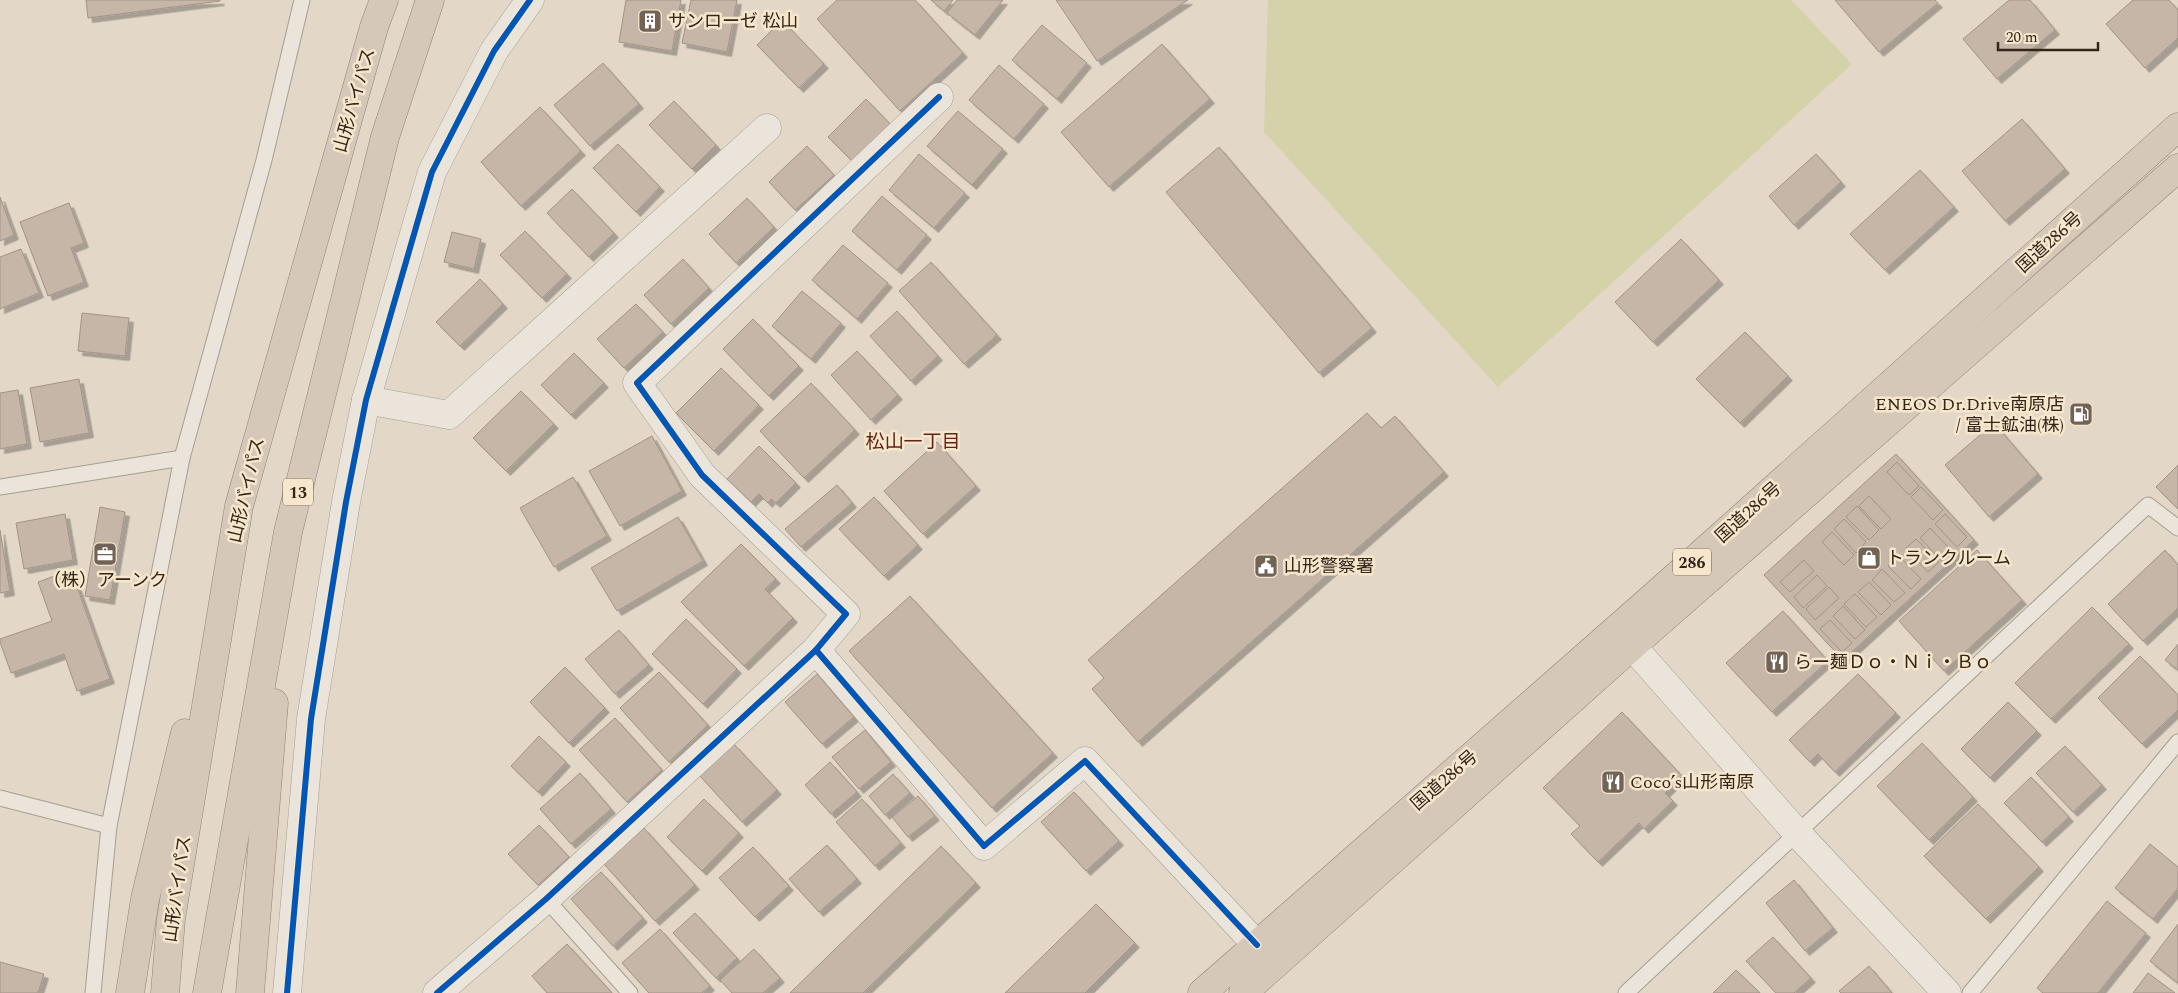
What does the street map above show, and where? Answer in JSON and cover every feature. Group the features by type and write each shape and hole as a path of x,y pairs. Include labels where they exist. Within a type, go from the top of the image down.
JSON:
{"highway":[{"name":"山形バイパス","path":"165,993 171,919 239,506 374,27 384,0"},
{"name":"13","path":"207,993 288,532 385,137 430,0"},
{"name":"国道286号","path":"1202,993 1653,597 2178,127"},
{"name":"国道286号","path":"1243,993 1632,646 2178,168"},
{"path":"130,993 145,899 239,506"},
{"path":"250,993 288,532"}],"street":[{"path":"287,993 311,719 346,502 366,400 432,172 494,51 530,0"},
{"path":"437,993 546,899 816,650 846,614 702,475 637,383 939,97"},
{"path":"366,400 449,415 767,128"},
{"path":"1632,646 1798,834 1948,993"},
{"path":"816,650 984,846 1085,761 1256,945"}],"lane":[{"path":"93,993 109,826 182,458 264,160 302,0"},
{"path":"0,487 182,458"},
{"path":"1626,993 2148,505 2178,528"},
{"path":"1970,993 2178,742"},
{"path":"0,798 109,826"},
{"path":"546,899 630,993"}],"shaded area":[{"path":"1268,0 1791,0 1852,64 1498,387 1264,132"}],"building":[{"path":"86,0 220,0 220,1 88,18"},
{"name":"サンローゼ 松山","path":"626,0 681,0 672,51 619,42"},
{"path":"691,0 737,0 727,52 682,43"},
{"path":"837,0 915,0 963,53 900,111 817,19"},
{"path":"931,0 953,0 944,11"},
{"path":"957,0 1003,0 975,35 947,13"},
{"path":"1056,0 1188,0 1097,61"},
{"path":"1835,0 1935,0 1938,3 1879,52"},
{"path":"2009,0 2030,0 2055,30 1997,79 1963,39"},
{"path":"2133,0 2169,0 2178,10 2178,38 2145,68 2106,24"},
{"path":"782,20 824,64 799,88 757,45"},
{"path":"1042,25 1087,63 1057,99 1012,60"},
{"path":"1162,44 1210,99 1109,187 1061,132"},
{"path":"603,63 639,104 590,146 554,105"},
{"path":"999,65 1044,104 1014,139 969,100"},
{"path":"866,99 892,126 854,163 828,137"},
{"path":"674,101 716,145 692,169 649,125"},
{"path":"540,107 581,151 521,206 481,162"},
{"path":"958,111 1003,149 972,185 927,146"},
{"path":"2022,119 2065,169 2005,221 1962,171"},
{"path":"618,144 660,187 636,212 593,168"},
{"path":"807,146 834,175 795,210 769,182"},
{"path":"1219,147 1372,328 1319,373 1166,192"},
{"path":"919,154 965,193 934,228 889,190"},
{"path":"1816,154 1841,182 1794,225 1769,196"},
{"path":"1920,170 1954,207 1885,270 1850,234"},
{"path":"572,189 614,233 589,257 547,213"},
{"path":"882,196 927,235 897,270 852,231"},
{"path":"0,197 14,235 0,241"},
{"path":"747,198 774,227 736,263 709,234"},
{"path":"69,203 84,243 71,248 84,282 48,296 20,222"},
{"path":"525,231 567,274 542,298 500,255"},
{"path":"452,232 481,239 474,269 444,262"},
{"path":"1681,239 1719,280 1653,342 1615,302"},
{"path":"843,245 888,283 857,319 812,280"},
{"path":"21,249 39,293 0,309 0,257"},
{"path":"683,259 709,288 671,324 644,295"},
{"path":"931,262 997,335 964,364 899,291"},
{"path":"480,279 503,304 460,346 436,322"},
{"path":"802,291 841,323 811,359 772,326"},
{"path":"636,304 663,332 624,368 597,339"},
{"path":"897,311 938,356 911,381 870,336"},
{"path":"82,313 129,318 125,356 78,351"},
{"path":"753,319 799,366 769,396 723,349"},
{"path":"1745,332 1788,376 1740,423 1696,379"},
{"path":"857,351 898,395 871,420 831,375"},
{"path":"574,353 604,383 571,415 541,385"},
{"path":"721,368 759,405 714,451 676,413"},
{"path":"79,379 89,433 40,442 30,388"},
{"path":"811,383 855,430 804,478 760,431"},
{"path":"18,390 27,444 0,449 0,393"},
{"path":"521,391 554,424 506,471 473,438"},
{"name":"山形警察署","path":"1367,413 1381,428 1395,416 1444,472 1138,742 1092,689 1104,678 1088,660"},
{"path":"1994,423 2038,474 1989,517 1945,465"},
{"path":"652,436 682,491 620,526 589,471"},
{"path":"937,442 976,486 923,534 884,491"},
{"path":"759,446 796,483 776,503 771,499 768,503 759,494 751,502 727,479"},
{"name":"トランクルーム","path":"1896,454 1974,540 1843,660 1764,575"},
{"path":"1897,462 1919,486 1909,495 1887,472"},
{"path":"2178,465 2178,509 2156,487"},
{"path":"573,477 607,536 554,567 520,508"},
{"path":"837,485 852,503 801,547 785,529"},
{"path":"1921,487 1943,510 1933,520 1911,497"},
{"path":"1869,496 1891,519 1881,529 1859,506"},
{"path":"874,497 918,545 884,576 839,529"},
{"path":"1857,506 1879,530 1869,540 1846,517"},
{"name":"（株）アーンク","path":"100,507 125,512 110,600 85,596"},
{"path":"65,514 73,560 24,569 16,523"},
{"path":"1945,514 1967,537 1957,547 1935,524"},
{"path":"678,517 703,561 617,611 591,568"},
{"path":"1844,519 1866,542 1856,553 1834,529"},
{"path":"1930,528 1952,551 1942,561 1920,538"},
{"path":"0,530 10,591 0,593"},
{"path":"1832,532 1854,555 1844,565 1822,542"},
{"path":"1916,539 1939,562 1928,572 1906,548"},
{"path":"741,544 776,579 765,589 793,618 744,666 681,602"},
{"path":"1977,550 2022,600 1944,671 1899,621"},
{"path":"2165,550 2178,565 2178,608 2143,641 2108,604"},
{"path":"1899,556 1921,579 1911,589 1888,566"},
{"path":"1804,560 1814,571 1790,592 1780,582"},
{"path":"1882,569 1905,593 1894,602 1872,580"},
{"path":"71,570 110,679 77,691 64,654 11,673 0,642 0,639 52,621 38,582"},
{"path":"1817,575 1827,586 1803,608 1794,597"},
{"path":"1869,582 1891,605 1881,615 1858,592"},
{"path":"1829,587 1839,598 1815,620 1806,609"},
{"path":"1855,594 1877,617 1866,627 1844,604"},
{"path":"910,596 1053,753 992,808 849,651"},
{"path":"1843,606 1865,630 1855,639 1833,616"},
{"path":"2092,607 2129,644 2051,719 2015,683"},
{"name":"らー麺Ｄｏ・Ｎｉ・Ｂｏ","path":"1783,611 1828,661 1772,712 1726,663"},
{"path":"686,619 737,669 703,704 652,654"},
{"path":"1830,620 1852,643 1842,652 1820,629"},
{"path":"619,630 649,665 615,694 585,659"},
{"path":"2178,644 2178,670 2165,660"},
{"path":"2140,656 2178,695 2178,710 2142,744 2098,698"},
{"path":"565,667 605,708 569,743 530,702"},
{"path":"659,672 708,725 669,762 620,708"},
{"path":"817,674 854,717 822,744 785,702"},
{"path":"1858,674 1896,713 1835,772 1818,754 1810,762 1789,740"},
{"path":"2008,702 2037,731 1990,778 1961,749"},
{"name":"Coco’s山形南原","path":"1622,712 1682,776 1665,793 1673,801 1644,829 1639,823 1598,862 1571,834 1580,826 1543,788"},
{"path":"615,718 662,770 627,802 579,750"},
{"path":"865,730 891,762 859,789 832,757"},
{"path":"539,736 566,762 538,792 511,766"},
{"path":"1922,743 1973,797 1929,840 1877,786"},
{"path":"734,744 777,790 742,822 700,776"},
{"path":"2065,746 2102,785 2073,812 2036,773"},
{"path":"830,762 857,792 831,814 805,785"},
{"path":"580,773 611,809 571,844 540,809"},
{"path":"893,774 910,793 885,815 869,796"},
{"path":"2031,777 2069,817 2042,842 2004,803"},
{"path":"1074,792 1119,841 1086,871 1041,822"},
{"path":"918,796 935,816 908,837 892,817"},
{"path":"704,799 739,833 702,871 667,837"},
{"path":"862,799 901,843 875,866 836,822"},
{"path":"1978,804 2039,867 1986,919 1924,856"},
{"path":"539,825 569,857 538,885 508,854"},
{"path":"644,828 695,885 655,921 604,864"},
{"path":"2150,844 2178,867 2178,888 2153,919 2115,888"},
{"path":"827,845 857,879 819,912 789,879"},
{"path":"941,846 976,883 863,993 790,993"},
{"path":"753,847 789,886 755,917 719,878"},
{"path":"601,872 643,918 613,946 571,899"},
{"path":"1794,880 1833,928 1805,951 1766,903"},
{"path":"2107,901 2146,933 2098,993 2043,993 2037,988"},
{"path":"1096,904 1135,943 1085,993 1005,993"},
{"path":"695,913 737,958 716,978 673,933"},
{"path":"2178,924 2178,983 2150,961"},
{"path":"660,929 710,986 702,993 649,993 622,963"},
{"path":"1773,937 1811,978 1794,993 1776,993 1746,961"},
{"path":"567,944 612,993 547,993 532,976"},
{"path":"754,949 780,978 763,993 732,993 720,980"},
{"path":"0,962 44,974 38,993 0,993"},
{"path":"1869,966 1892,993 1841,993 1839,991"},
{"path":"1736,970 1760,993 1713,993"},
{"path":"2148,973 2175,993 2133,993"}],"cycle path":[{"path":"287,993 311,719 346,502 366,400 432,172 494,51 530,0"},
{"path":"437,993 546,899 816,650 846,614 702,475 637,383 939,97"},
{"path":"816,650 984,846 1085,761 1257,945"}],"place":[{"name":"サンローゼ 松山","path":"650,21"},
{"name":"ENEOS Dr.Drive南原店 / 富士鉱油(株)","path":"2081,414"},
{"name":"（株）アーンク","path":"105,554"},
{"name":"トランクルーム","path":"1869,558"},
{"name":"山形警察署","path":"1266,566"},
{"name":"らー麺Ｄｏ・Ｎｉ・Ｂｏ","path":"1777,662"},
{"name":"Coco’s山形南原","path":"1613,782"}],"district":[{"name":"松山一丁目","path":"913,441"}]}
